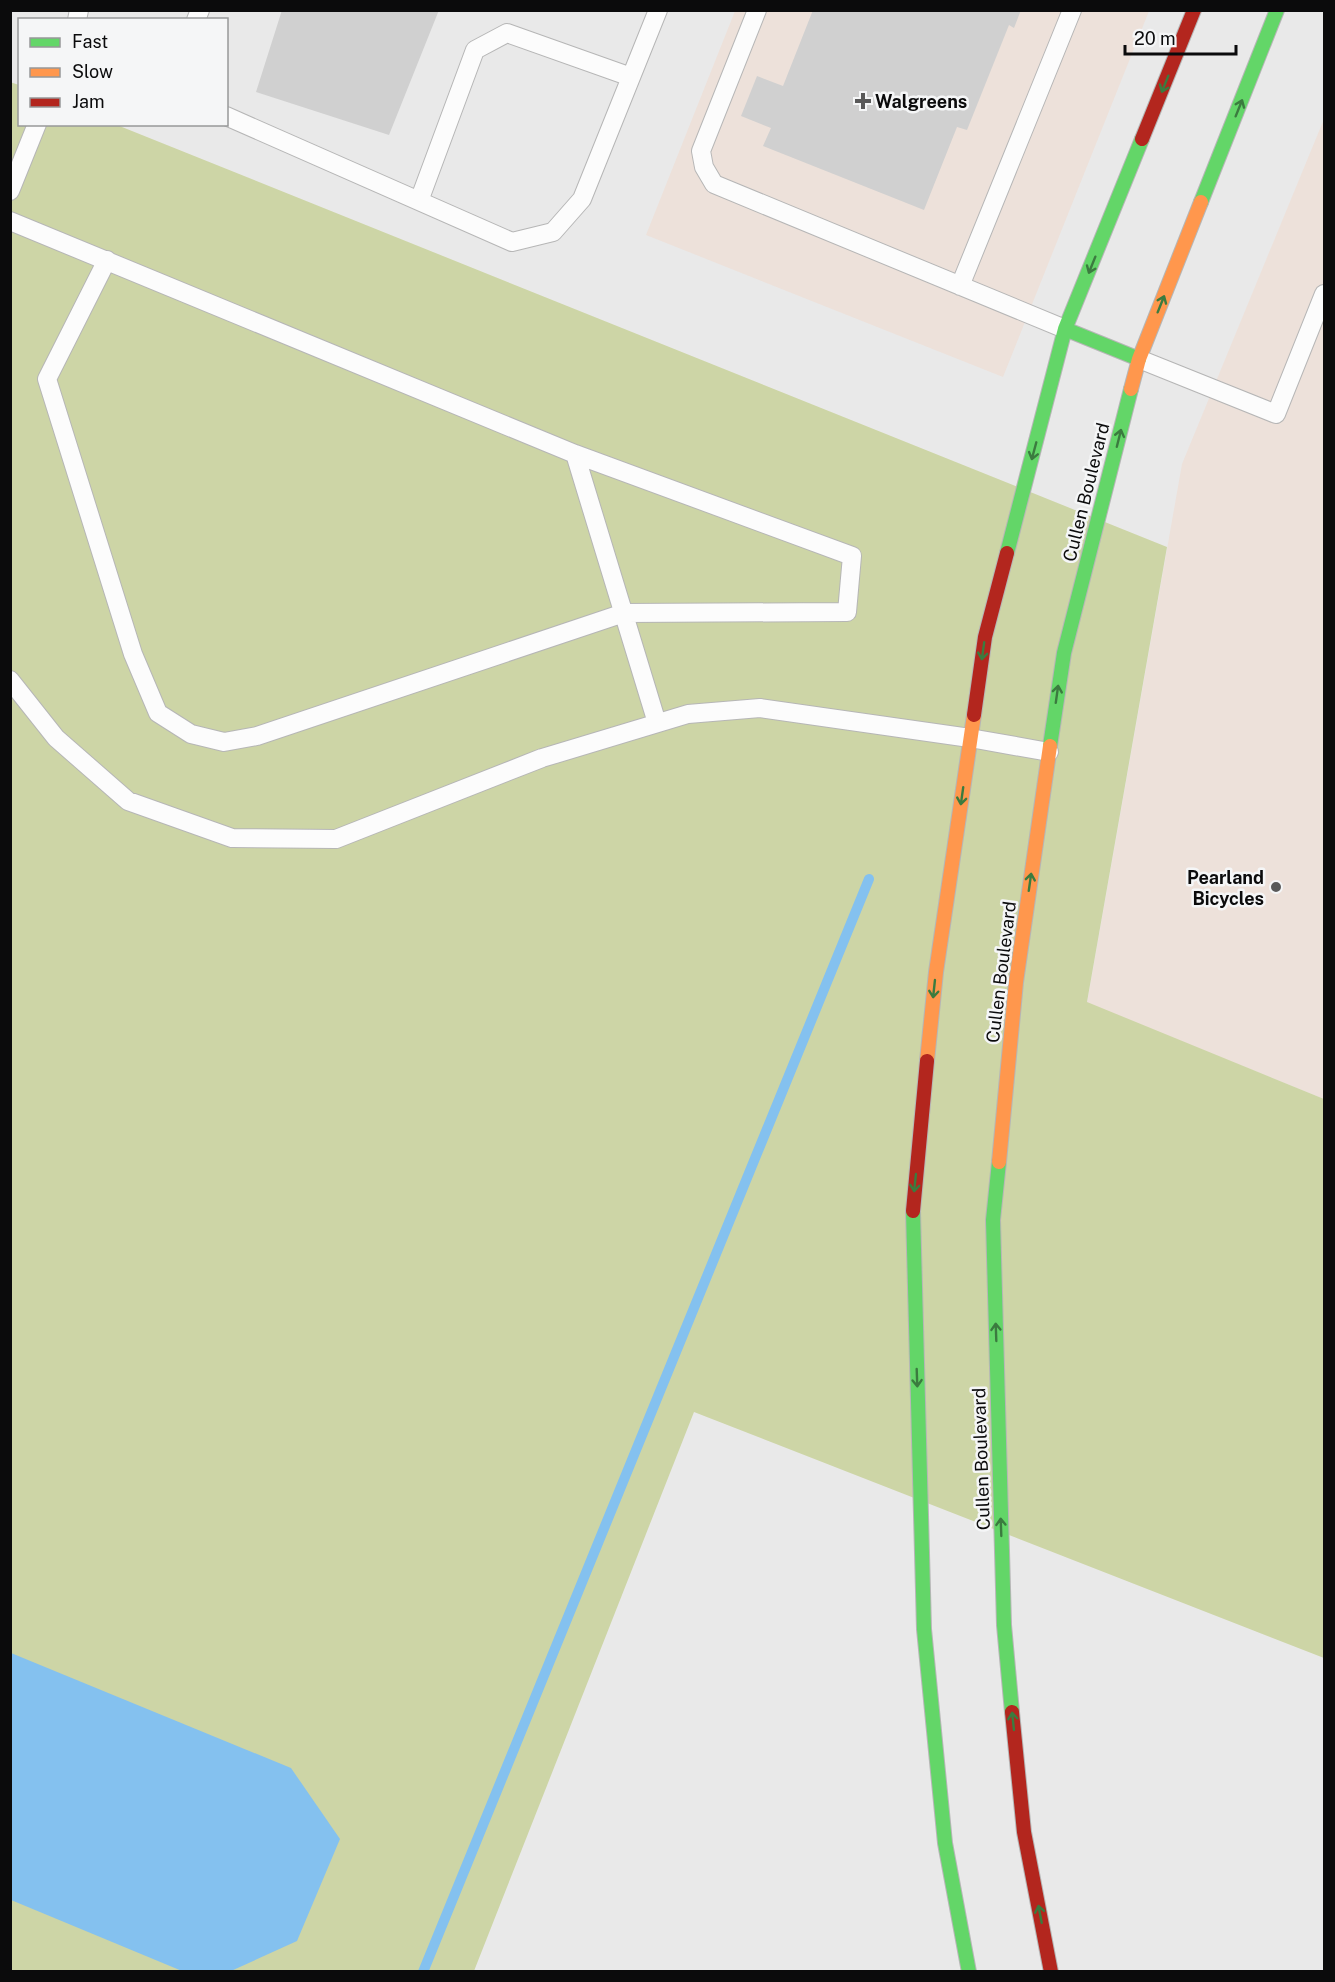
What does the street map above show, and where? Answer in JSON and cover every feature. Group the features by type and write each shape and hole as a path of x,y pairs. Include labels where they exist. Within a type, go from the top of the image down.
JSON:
{"main road":[{"path":"969,1971 945,1843 924,1629 912,1217 936,972 985,637 1065,329 1194,10"},
{"name":"Cullen Boulevard","path":"1051,1971 1024,1832 1004,1625 993,1220 1016,982 1064,653 1139,359 1277,10"},
{"path":"1065,329 1139,359"}],"lane":[{"path":"228,117 512,242 553,232 582,199 658,10"},
{"path":"757,10 701,151 704,167 714,184 1065,329"},
{"path":"960,286 1072,10"},
{"path":"419,201 475,50 507,33 631,77"},
{"path":"10,191 37,126"},
{"path":"10,221 107,260 575,454 852,556 847,612 624,613 256,736 224,742 191,734 158,713 132,654 47,379 107,260"},
{"path":"1139,359 1276,414 1324,294"},
{"path":"575,454 657,723"},
{"path":"10,680 56,738 128,801 232,838 336,838 542,758 688,714 760,708 970,738 1049,752"}],"shaded area":[{"path":"735,11 1149,11 1003,377 646,235"},
{"path":"1324,119 1324,1099 1087,1003 1182,464"}],"green space":[{"path":"10,82 18,85 18,126 119,126 1167,547 1087,1002 1324,1099 1324,1658 694,1412 474,1971 11,1971"}],"water":[{"path":"11,1653 291,1768 340,1839 297,1941 231,1971 182,1971 11,1900"}],"building":[{"path":"282,10 439,10 389,135 256,92"},
{"name":"Walgreens","path":"813,10 1021,10 1014,28 1009,25 967,130 957,127 924,210 763,146 771,128 741,116 757,76 783,86"}],"waterway":[{"path":"423,1972 869,879"}],"traffic: fast":[{"path":"1201,202 1277,10"},
{"path":"1007,553 1065,329 1142,139"},
{"path":"1065,329 1139,359"},
{"path":"1050,746 1064,653 1131,389"},
{"path":"999,1162 993,1220 1004,1625 1012,1712"},
{"path":"913,1211 924,1629 945,1843 969,1972"}],"traffic: slow":[{"path":"1131,389 1139,359 1201,202"},
{"path":"927,1061 936,972 974,715"},
{"path":"999,1162 1016,982 1050,746"}],"traffic: jam":[{"path":"1142,139 1194,10"},
{"path":"974,715 985,637 1007,553"},
{"path":"913,1211 927,1061"},
{"path":"1012,1712 1024,1832 1051,1972"}],"place":[{"name":"Walgreens","path":"863,101"},
{"name":"Pearland Bicycles","path":"1276,887"}]}
